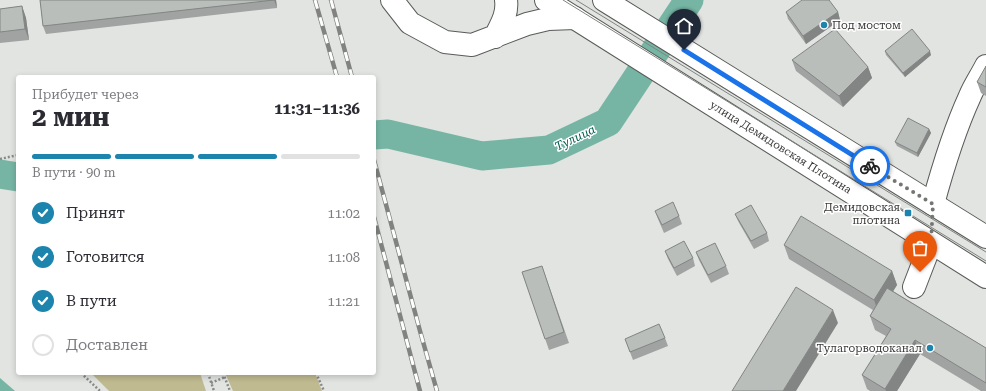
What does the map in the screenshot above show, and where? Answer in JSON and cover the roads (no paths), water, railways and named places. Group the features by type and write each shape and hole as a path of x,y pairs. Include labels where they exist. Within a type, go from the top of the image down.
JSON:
{"main road":[{"path":"392,0 410,23 446,42 472,45 527,24 548,19 575,18"},
{"path":"495,37 504,20 507,7 506,0"},
{"name":"улица Демидовская Плотина","path":"546,0 986,277"},
{"path":"604,0 986,237"},
{"path":"914,287 931,243 933,204 957,125 970,94 986,66"}],"waterway":[{"name":"Тулица","path":"376,135 388,134 482,156 549,150 608,122 689,0"},
{"name":"Тулица","path":"0,174 16,177"}],"tram line":[{"path":"563,0 986,261"},
{"path":"576,0 986,252"}],"railway":[{"path":"315,0 336,75"},
{"path":"331,0 351,75"},
{"path":"376,167 437,391"},
{"path":"376,225 420,391"}],"place":[{"name":"Под мостом","path":"824,25"},
{"name":"Демидовская плотина","path":"908,213"},
{"name":"Тулагорводоканал","path":"930,348"}]}
